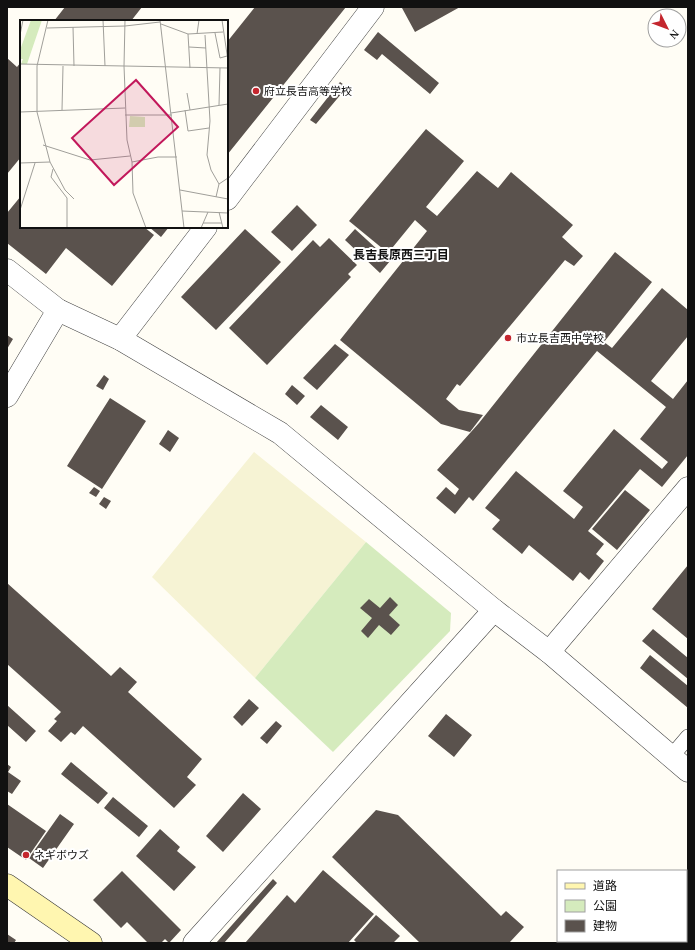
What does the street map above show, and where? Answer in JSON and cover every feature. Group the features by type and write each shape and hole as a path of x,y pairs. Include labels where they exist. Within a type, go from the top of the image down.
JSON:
{"main road":[{"path":"7,885 91,943"}],"street":[{"path":"228,198 373,7"},
{"path":"120,339 205,228"},
{"path":"7,270 58,310 120,339 280,433 494,610 549,652 688,771"},
{"path":"7,396 58,310"},
{"path":"549,652 688,488"},
{"path":"194,943 494,610"}],"lane":[{"path":"671,757 688,737"}],"shaded area":[{"path":"254,452 366,542 255,678 152,577"}],"green space":[{"path":"366,542 451,613 450,631 333,752 255,678"}],"building":[{"path":"65,7 142,7 132,20 55,20"},
{"path":"255,7 346,7 228,154 228,41"},
{"path":"460,7 415,32 402,8"},
{"path":"378,32 439,83 430,94 382,54 377,60 364,50"},
{"path":"7,58 17,67 20,63 20,158 7,174"},
{"path":"340,82 347,87 316,124 310,120"},
{"path":"426,129 464,161 426,207 437,216 477,171 498,188 511,172 573,225 562,237 583,256 574,266 565,260 460,386 457,384 446,399 459,410 483,415 470,432 441,424 340,340 427,231 415,220 388,253 349,221"},
{"path":"20,197 20,228 145,228 154,235 112,286 66,248 46,274 7,243 7,213"},
{"path":"297,205 317,225 292,251 271,232"},
{"path":"150,228 168,228 161,237"},
{"path":"245,229 281,262 216,330 181,297"},
{"path":"355,229 390,261 380,273 345,240"},
{"path":"329,238 357,265 348,274 351,277 267,365 229,328 313,240 320,247"},
{"path":"615,252 652,282 604,342 612,348 662,288 688,310 688,336 651,381 673,399 688,380 688,455 662,487 640,469 588,531 604,544 596,554 604,561 589,580 580,572 573,581 529,545 522,554 492,529 500,520 485,508 516,471 574,519 583,507 563,491 614,429 662,469 668,462 640,439 666,407 597,351 473,501 469,497 455,514 436,498 446,487 455,495 459,489 437,470 479,423"},
{"path":"7,335 13,339 7,349"},
{"path":"335,344 349,355 317,390 303,378"},
{"path":"104,375 109,379 103,390 96,386"},
{"path":"292,385 305,396 297,405 285,394"},
{"path":"110,398 146,421 102,489 67,466"},
{"path":"321,405 348,427 338,440 310,417"},
{"path":"168,430 179,438 170,452 159,444"},
{"path":"94,487 100,491 96,497 89,493"},
{"path":"625,490 650,510 617,550 592,529"},
{"path":"104,497 111,501 106,509 99,504"},
{"path":"688,565 688,639 652,609"},
{"path":"7,583 111,676 120,667 137,682 128,692 202,759 187,777 196,785 174,808 83,726 75,735 71,732 61,742 48,731 57,721 54,719 61,712 7,664"},
{"path":"390,597 398,605 389,615 400,625 391,635 379,625 368,638 361,631 372,618 360,608 369,599 380,608"},
{"path":"653,629 688,658 688,679 642,641"},
{"path":"650,655 688,686 688,708 640,668"},
{"path":"249,699 259,708 242,726 233,717"},
{"path":"7,705 36,731 26,742 7,725"},
{"path":"446,714 472,735 454,757 428,736"},
{"path":"276,721 282,726 267,744 260,738"},
{"path":"71,762 108,793 98,804 61,774"},
{"path":"7,764 11,767 8,772 21,781 12,794 7,791"},
{"path":"243,793 261,809 223,852 206,836"},
{"path":"113,797 148,826 139,837 104,808"},
{"path":"7,804 46,831 26,860 7,847"},
{"path":"376,810 398,815 501,916 506,911 524,927 509,943 420,943 332,857"},
{"path":"60,814 74,824 43,868 29,858"},
{"path":"160,829 180,847 177,851 196,867 174,891 136,856"},
{"path":"323,870 374,914 348,943 245,943 287,895 295,903"},
{"path":"122,871 181,930 169,943 165,939 161,943 148,943 127,922 121,928 93,900"},
{"path":"273,879 277,883 224,943 216,943"},
{"path":"376,915 400,936 393,943 357,943 354,940"},
{"path":"7,934 16,940 14,943 7,943"}],"place":[{"name":"府立長吉高等学校","path":"256,91"},
{"name":"市立長吉西中学校","path":"508,338"},
{"name":"ネギボウズ","path":"26,855"}],"district":[{"name":"長吉長原西三丁目","path":"401,255"}]}
